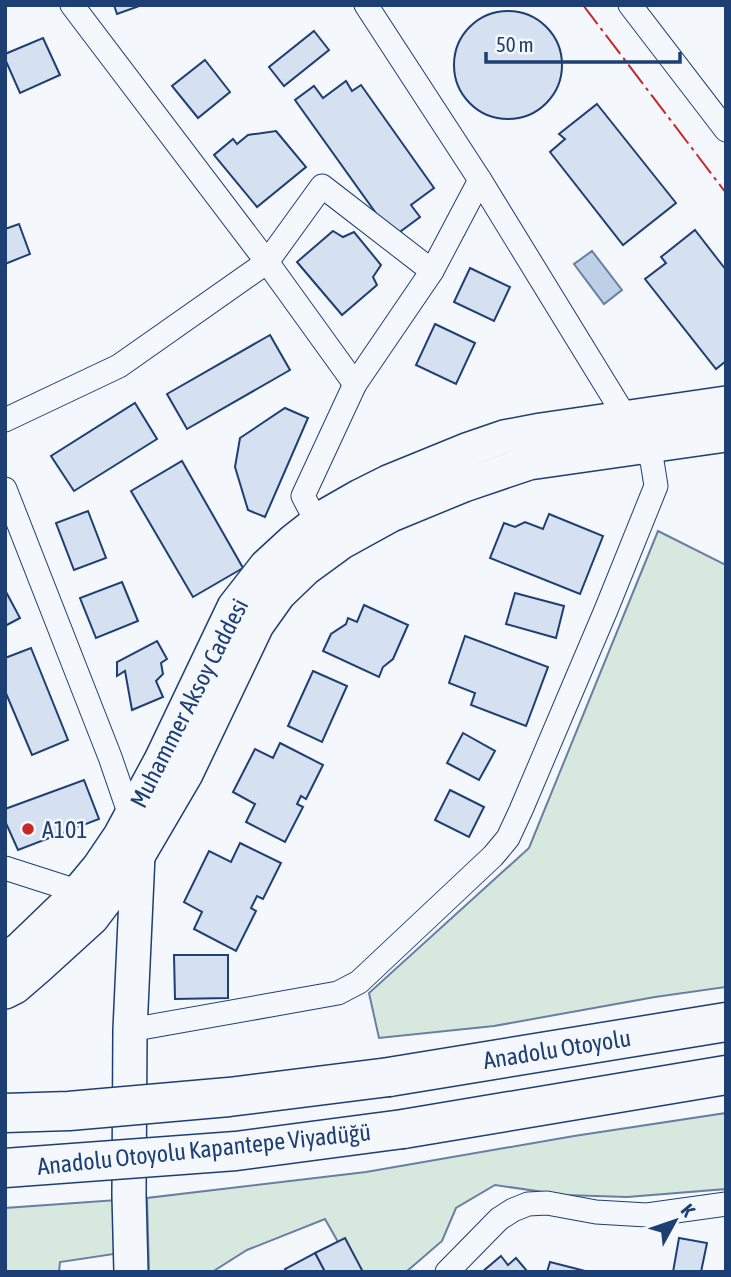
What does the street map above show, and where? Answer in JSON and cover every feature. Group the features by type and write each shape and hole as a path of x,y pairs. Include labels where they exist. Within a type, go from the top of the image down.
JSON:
{"highway":[{"name":"Anadolu Otoyolu","path":"388,1077 726,1022"},
{"name":"Anadolu Otoyolu Kapantepe Viyadüğü","path":"5,1168 236,1151 402,1129 726,1075"},
{"name":"Anadolu Otoyolu Kapantepe Viyadüğü","path":"5,1114 229,1097 388,1077"}],"main road":[{"name":"Muhammer Aksoy Caddesi","path":"138,856 186,774 257,625 279,594 305,569 325,536 325,516 388,482 503,438 726,403"},
{"path":"626,418 644,448"},
{"name":"Muhammer Aksoy Caddesi","path":"107,902 99,867 131,818 234,607 266,566 292,542 325,536 342,542 391,515 464,485 529,463 726,435"},
{"path":"131,818 138,856 107,902 130,1030 131,1272"},
{"name":"Muhammer Aksoy Caddesi","path":"5,959 107,902"},
{"name":"Muhammer Aksoy Caddesi","path":"5,992 15,987 64,944 107,902"}],"street":[{"path":"72,5 267,262 355,384"},
{"path":"366,5 480,180 626,418"},
{"path":"630,5 726,130"},
{"path":"325,536 303,496 355,384 432,271 480,180"},
{"path":"5,420 119,366 267,262 322,186 432,271"},
{"path":"130,1030 338,993 359,982 493,856 508,838 521,810 656,486 652,461 644,448"},
{"path":"8,504 110,757 131,818"},
{"path":"5,868 107,902"},
{"path":"447,1272 499,1219 528,1204 547,1203 596,1212 647,1215 726,1204"}],"shaded area":[{"path":"658,531 726,565 726,987 494,1026 379,1038 369,993 529,848"},
{"path":"726,1113 726,1189 627,1197 564,1195 495,1185 456,1208 442,1241 406,1272 355,1272 325,1219 247,1250 212,1272 149,1272 147,1198 366,1172"},
{"path":"117,1200 114,1254 60,1262 59,1272 5,1272 5,1208"}],"water":[{"path":"592,251 622,290 604,304 574,264"}],"building":[{"path":"114,5 142,5 117,14"},
{"path":"508,11 529,15 546,27 558,44 562,65 558,86 546,103 529,115 508,119 487,115 470,103 458,86 454,65 458,44 470,27 487,15"},
{"path":"314,31 329,50 284,86 269,67"},
{"path":"43,38 60,75 20,93 5,54"},
{"path":"205,60 230,92 198,118 172,86"},
{"path":"346,81 352,91 361,85 434,188 411,205 420,217 393,237 295,100 314,86 323,98"},
{"path":"597,104 676,203 623,245 550,152 565,139 559,134"},
{"path":"276,131 306,167 257,207 214,155 233,139 237,144 248,135"},
{"path":"19,224 30,254 5,264 5,229"},
{"path":"695,230 726,270 726,361 716,369 645,279 666,263 661,257"},
{"path":"333,231 343,237 354,232 381,265 373,277 377,285 342,315 297,262"},
{"path":"470,268 510,287 494,321 454,302"},
{"path":"435,324 475,343 456,384 416,365"},
{"path":"270,335 290,370 187,429 167,394"},
{"path":"135,403 157,439 74,491 51,456"},
{"path":"285,408 308,418 265,517 248,510 235,467 240,438"},
{"path":"182,461 243,568 193,597 131,491"},
{"path":"88,511 106,558 74,570 56,523"},
{"path":"549,514 603,536 580,594 490,558 504,523 515,527 525,522 543,529"},
{"path":"122,582 138,621 96,638 80,598"},
{"path":"5,590 20,618 5,626"},
{"path":"515,593 564,606 556,638 506,624"},
{"path":"364,605 408,625 393,659 383,667 379,677 323,651 331,634 346,624 348,618 357,622"},
{"path":"465,636 548,667 526,726 471,705 475,693 449,683"},
{"path":"157,641 167,659 161,663 163,674 156,681 163,697 132,710 125,671 117,676 117,662"},
{"path":"31,648 68,740 32,755 5,691 5,658"},
{"path":"313,671 347,686 322,742 288,726"},
{"path":"463,733 495,751 479,780 447,763"},
{"path":"280,743 323,765 306,799 301,796 297,804 303,807 285,842 246,822 255,804 233,792 255,749 273,758"},
{"path":"84,780 99,819 18,850 5,821 5,809"},
{"path":"450,790 484,807 469,837 435,820"},
{"path":"240,843 281,863 263,899 257,896 251,908 256,911 236,951 194,929 202,912 184,902 209,851 231,862"},
{"path":"174,955 228,955 228,998 175,999"},
{"path":"345,1238 363,1272 325,1272 315,1253"},
{"path":"679,1238 707,1243 701,1272 673,1272"},
{"path":"315,1253 325,1272 287,1272 285,1269"},
{"path":"501,1256 508,1265 516,1258 527,1271 482,1272"},
{"path":"550,1262 589,1272 547,1272"}],"power":[{"path":"583,5 726,193"}],"place":[{"name":"A101","path":"28,829"}]}
